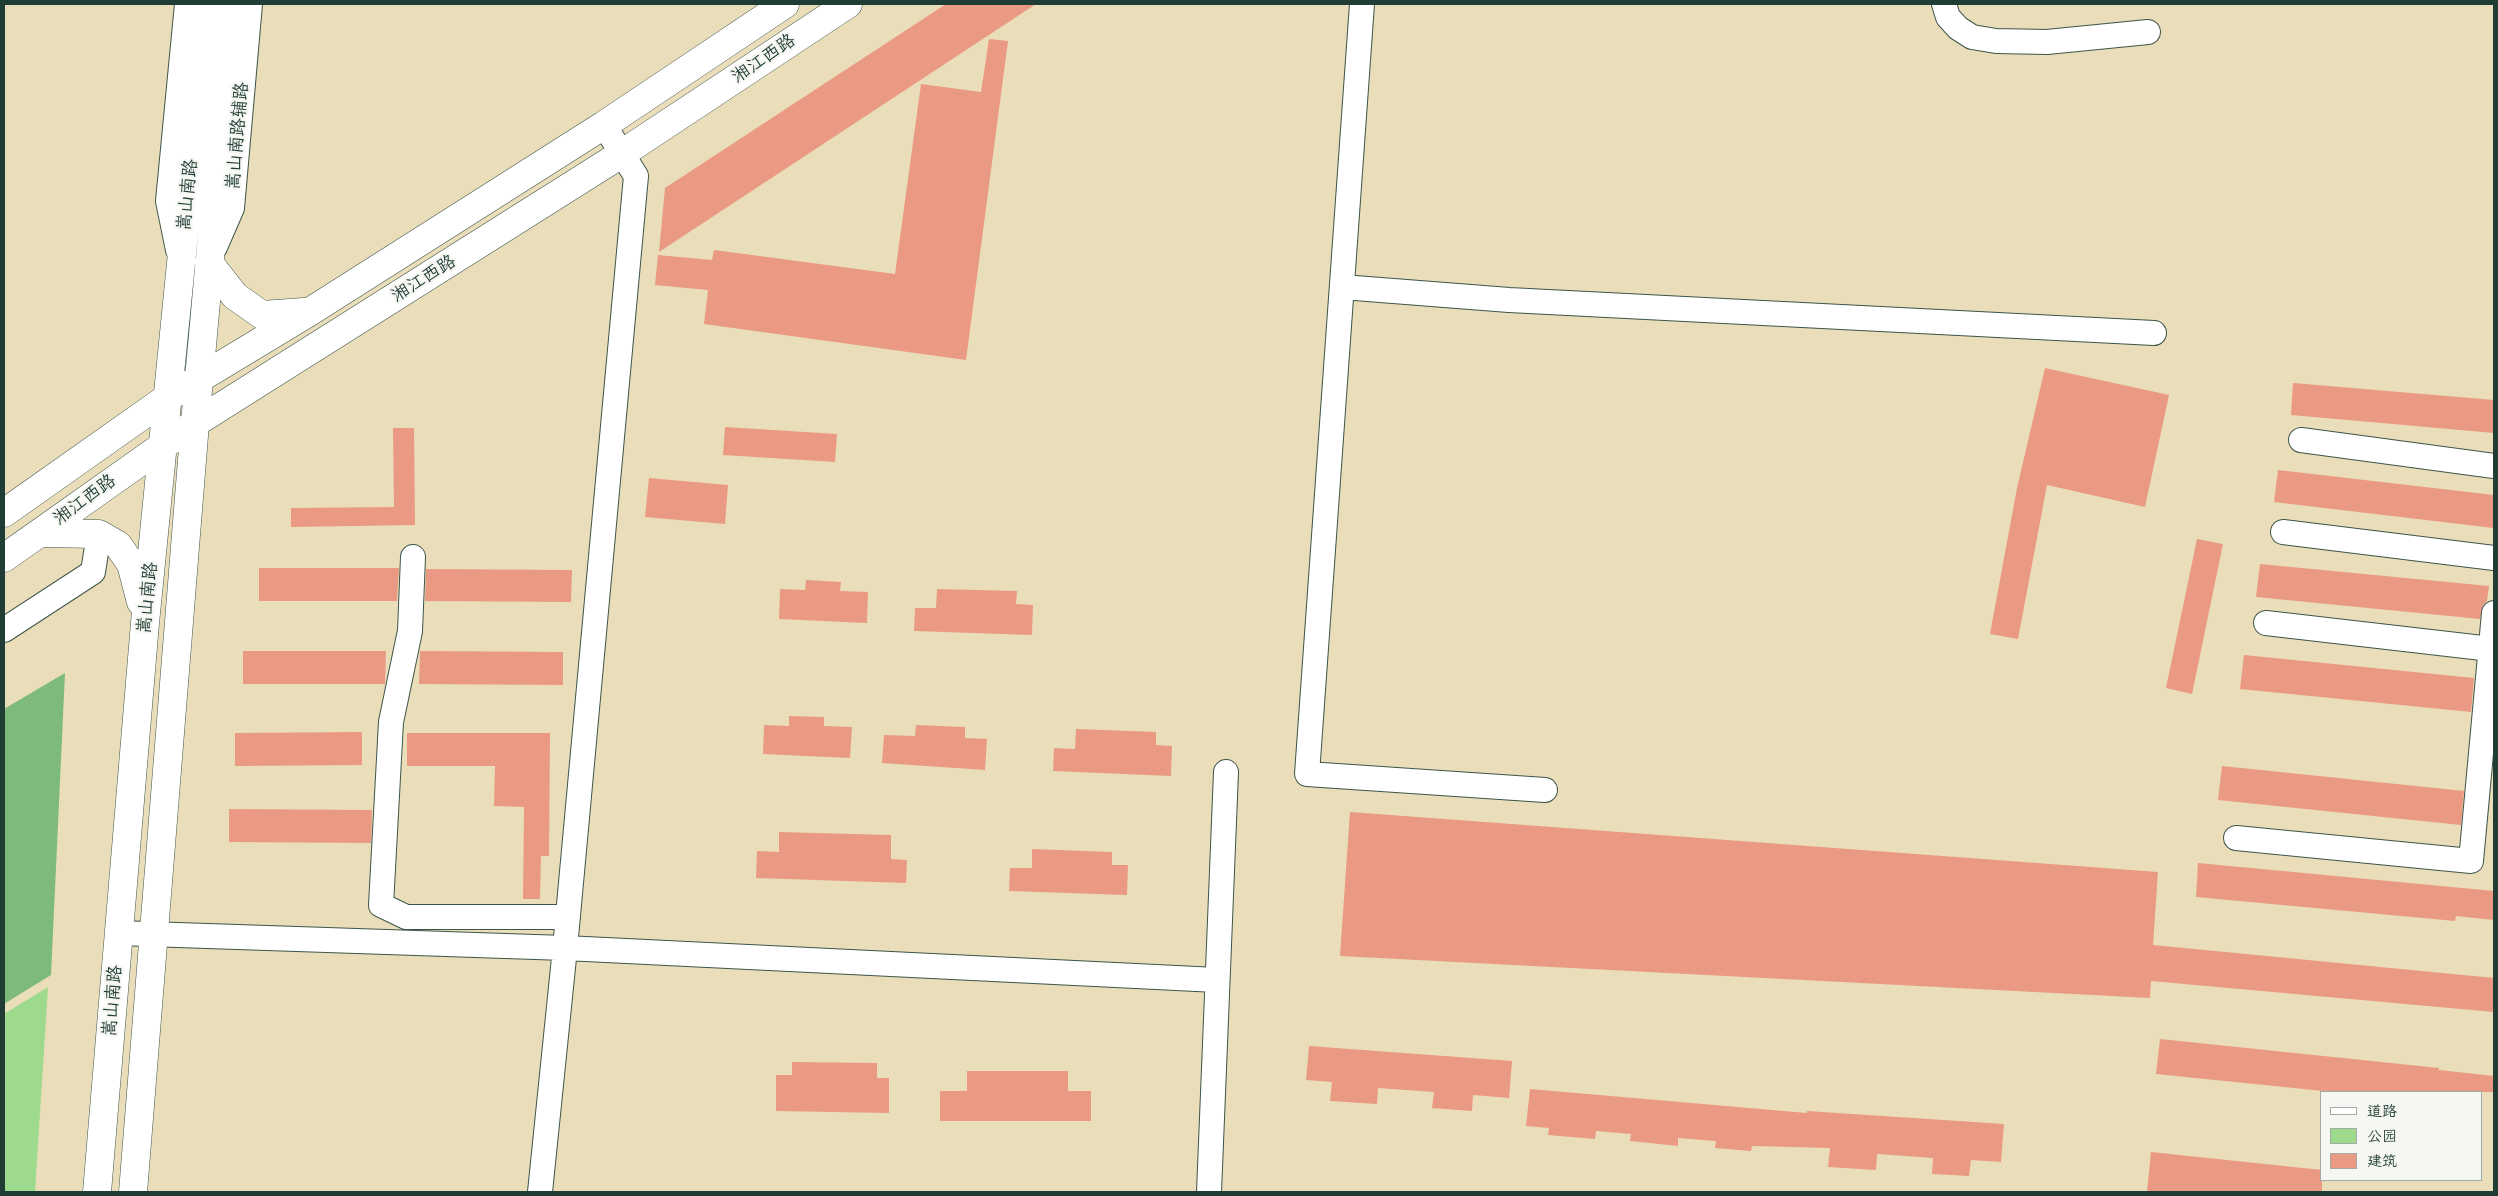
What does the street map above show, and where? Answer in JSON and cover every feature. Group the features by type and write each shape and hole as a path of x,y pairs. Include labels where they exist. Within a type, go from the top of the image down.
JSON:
{"main road":[{"name":"嵩山南路","path":"97,1192 145,623 207,4"},
{"name":"嵩山南路","path":"132,1192 155,934 194,424 233,4"},
{"name":"湘江西路","path":"4,513 199,377 311,311 604,125 785,4"},
{"name":"湘江西路","path":"4,558 163,444 623,153 848,4"},
{"path":"208,263 235,296 262,315 311,311"},
{"path":"40,533 99,534 118,545 131,564 145,623"}],"street":[{"path":"181,262 168,201 187,4"},
{"name":"嵩山南路辅路","path":"208,263 232,208 250,4"},
{"path":"1362,4 1307,774 1545,790"},
{"path":"1944,4 1948,17 1958,28 1972,36 1996,41 2047,42 2148,32"},
{"path":"540,1192 568,917 636,176 604,125"},
{"path":"1342,287 1509,300 2154,334"},
{"path":"2301,440 2494,466"},
{"path":"2283,532 2494,558"},
{"path":"4,630 93,572 99,534"},
{"path":"413,558 410,631 391,722 381,905 406,917 568,917"},
{"path":"2236,838 2471,861 2488,762 2491,649 2494,613"},
{"path":"2266,623 2491,649"},
{"path":"1209,1192 1226,772"},
{"path":"118,933 565,948 1218,980"}],"green space":[{"path":"65,673 51,975 4,1004 4,709"},
{"path":"48,987 35,1192 4,1192 4,1014"}],"building":[{"path":"946,4 1036,4 659,252 665,188"},
{"path":"989,39 1008,41 966,360 704,324 708,290 655,285 658,255 712,260 714,250 895,274 921,84 981,92"},
{"path":"2045,368 2169,395 2145,507 2047,485 2018,639 1990,634 2017,488"},
{"path":"2293,383 2494,400 2494,433 2291,415"},
{"path":"725,427 837,434 835,462 723,455"},
{"path":"393,428 414,428 415,525 291,527 291,508 394,507"},
{"path":"2278,470 2494,495 2493,528 2274,502"},
{"path":"649,478 728,485 725,524 645,517"},
{"path":"2197,539 2223,544 2192,694 2166,688"},
{"path":"2260,564 2489,586 2487,601 2483,605 2480,619 2256,597"},
{"path":"259,568 399,568 397,601 259,601"},
{"path":"426,569 572,570 571,602 425,601"},
{"path":"806,580 841,582 840,591 868,592 867,623 779,619 780,589 805,590"},
{"path":"937,589 1017,591 1016,604 1033,605 1032,635 914,631 915,608 936,608"},
{"path":"243,651 386,651 385,684 243,684"},
{"path":"420,651 563,652 563,685 419,684"},
{"path":"2244,655 2474,678 2471,712 2240,689"},
{"path":"789,716 824,717 824,726 852,727 850,758 763,754 764,725 789,726"},
{"path":"916,725 965,727 965,738 987,739 985,770 882,763 884,735 915,736"},
{"path":"1076,729 1156,732 1156,745 1172,746 1171,776 1053,771 1054,748 1075,749"},
{"path":"362,732 362,765 235,766 235,733"},
{"path":"407,733 550,733 549,856 541,856 540,899 523,899 524,807 494,806 495,766 407,766"},
{"path":"2222,766 2464,791 2461,825 2218,800"},
{"path":"229,809 372,810 371,843 229,842"},
{"path":"1350,812 2158,872 2153,945 2494,978 2494,1012 2151,981 2150,998 1340,956"},
{"path":"779,832 891,835 891,859 907,860 906,883 756,878 757,851 779,852"},
{"path":"1032,849 1112,852 1112,865 1128,865 1127,895 1009,891 1010,868 1032,868"},
{"path":"2198,863 2494,891 2494,920 2456,916 2455,921 2196,897"},
{"path":"2160,1039 2439,1068 2439,1070 2494,1076 2494,1092 2323,1091 2156,1074"},
{"path":"1309,1046 1512,1061 1509,1098 1473,1095 1472,1111 1432,1108 1434,1092 1378,1088 1377,1104 1330,1101 1332,1082 1306,1080"},
{"path":"792,1062 877,1063 877,1078 889,1078 889,1113 776,1111 776,1075 792,1075"},
{"path":"967,1071 1068,1071 1068,1091 1091,1091 1091,1121 940,1121 940,1091 967,1091"},
{"path":"1530,1089 1807,1113 1807,1111 2004,1124 2001,1162 1971,1160 1969,1176 1932,1174 1933,1158 1877,1154 1876,1170 1828,1167 1830,1148 1752,1146 1751,1151 1715,1148 1716,1141 1678,1138 1678,1146 1630,1141 1631,1134 1596,1131 1595,1139 1548,1135 1549,1128 1526,1126"},
{"path":"2151,1152 2320,1170 2320,1181 2322,1181 2322,1192 2147,1192"}]}
